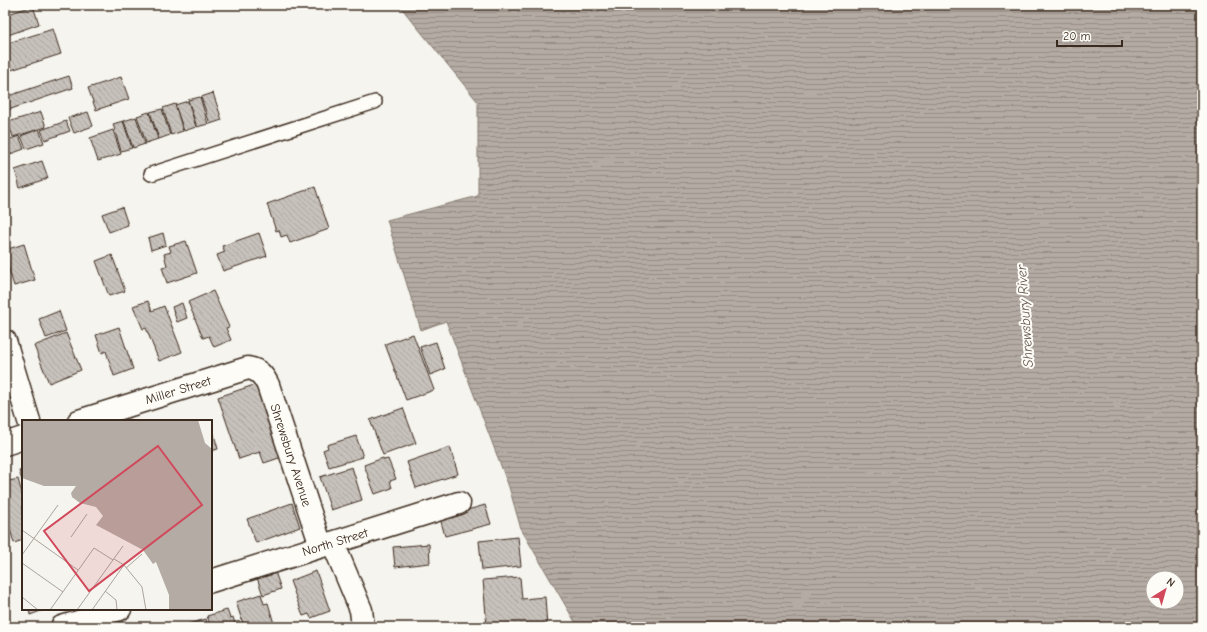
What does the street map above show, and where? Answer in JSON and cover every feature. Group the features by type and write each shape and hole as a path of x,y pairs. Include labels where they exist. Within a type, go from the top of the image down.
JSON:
{"street":[{"path":"5,341 29,420"},
{"name":"Miller Street","path":"82,420 248,368 254,369"},
{"name":"Shrewsbury Avenue","path":"254,369 263,374 268,385 327,545 361,610 364,627"},
{"path":"5,444 22,438"},
{"name":"North Street","path":"212,581 459,503"},
{"path":"62,627 117,610"}],"lane":[{"path":"151,174 375,102"}],"water":[{"name":"Shrewsbury River","path":"399,5 1202,5 1202,627 578,627 521,529 509,487 446,321 421,330 387,220 478,196 478,102"}],"building":[{"path":"33,6 39,24 8,35 5,26 5,15"},
{"path":"53,29 61,54 5,72 5,44"},
{"path":"69,76 73,88 5,111 5,97"},
{"path":"121,77 129,99 96,110 88,88"},
{"path":"213,93 222,120 210,124 201,97"},
{"path":"200,97 208,124 197,127 188,100"},
{"path":"188,101 196,127 184,131 175,105"},
{"path":"175,104 183,131 171,135 163,108"},
{"path":"162,109 170,135 159,139 150,112"},
{"path":"41,112 46,127 13,137 8,122"},
{"path":"88,112 93,126 74,133 68,118"},
{"path":"149,112 158,139 146,143 137,116"},
{"path":"136,117 145,144 133,148 124,121"},
{"path":"66,121 70,131 45,140 41,130"},
{"path":"123,121 132,148 121,151 113,124"},
{"path":"39,129 44,143 26,149 21,136"},
{"path":"113,130 121,154 98,161 90,138"},
{"path":"19,136 24,149 5,156 5,141"},
{"path":"42,161 48,178 20,188 15,170"},
{"path":"315,187 329,229 290,243 287,235 281,237 279,230 276,231 267,204"},
{"path":"122,207 128,225 109,232 102,214"},
{"path":"163,233 166,245 151,250 148,238"},
{"path":"259,233 267,256 223,271 217,255 225,252 222,246"},
{"path":"186,241 197,273 167,283 162,267 167,266 164,254 171,252 169,246"},
{"path":"24,244 35,280 14,286 5,257 5,250"},
{"path":"112,255 125,291 109,296 96,261"},
{"path":"213,291 229,327 226,328 231,340 214,347 209,336 203,338 188,302"},
{"path":"148,301 152,311 164,306 182,352 159,361 146,328 143,329 133,306"},
{"path":"182,303 187,318 177,322 172,307"},
{"path":"59,311 66,331 46,338 39,319"},
{"path":"119,327 133,369 114,376 106,351 102,353 96,335"},
{"path":"66,333 81,370 49,383 34,346"},
{"path":"413,334 434,390 406,400 385,344"},
{"path":"436,342 445,369 430,375 420,347"},
{"path":"257,384 282,457 264,463 260,452 239,459 218,397"},
{"path":"5,394 9,408 5,409"},
{"path":"403,408 416,443 383,455 370,420"},
{"path":"212,428 218,449 212,451"},
{"path":"356,436 363,457 329,467 323,450 328,448 327,445"},
{"path":"450,447 458,474 416,488 407,462"},
{"path":"383,458 384,460 388,459 396,479 390,481 392,488 375,494 364,465"},
{"path":"352,467 362,500 331,510 320,477"},
{"path":"22,470 22,481 19,471"},
{"path":"18,479 22,493 22,540 14,543 5,512 5,482"},
{"path":"292,503 300,527 256,543 247,519"},
{"path":"485,505 491,524 445,536 440,518"},
{"path":"518,537 521,566 482,570 479,541"},
{"path":"429,544 430,563 395,567 393,547"},
{"path":"274,569 281,589 263,595 256,575"},
{"path":"316,571 330,611 311,618 309,614 303,616 290,581"},
{"path":"520,577 522,599 545,597 547,627 487,627 483,580"},
{"path":"5,586 10,602 5,604"},
{"path":"261,594 264,604 268,603 275,627 244,627 236,602"},
{"path":"29,610 43,610 30,615"},
{"path":"227,610 230,618 233,617 236,627 211,627 207,616"},
{"path":"206,619 208,627 186,627 185,625"},
{"path":"115,622 116,627 98,627"}]}
